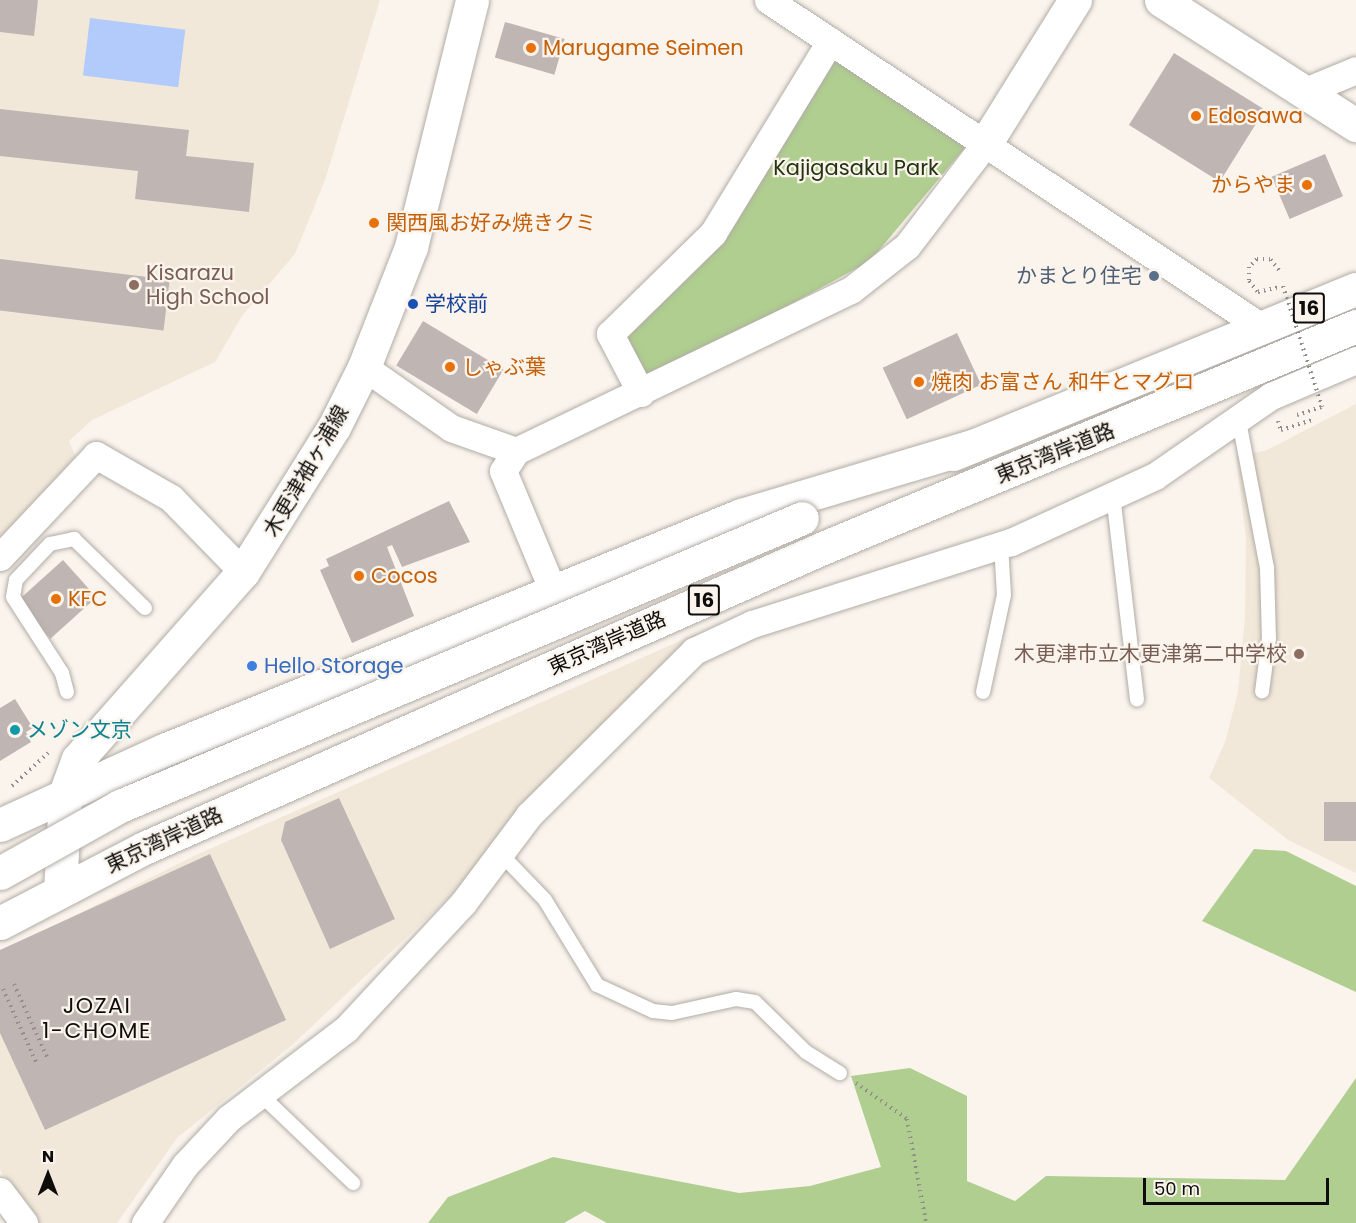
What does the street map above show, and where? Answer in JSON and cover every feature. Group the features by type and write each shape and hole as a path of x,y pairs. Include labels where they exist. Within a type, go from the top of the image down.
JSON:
{"main road":[{"name":"木更津袖ヶ浦線","path":"60,891 65,794 95,734 243,572 334,427 364,367 411,247 472,0"},
{"path":"985,144 1076,0"},
{"path":"1161,0 1356,125"},
{"name":"東京湾岸道路","path":"0,873 120,806 972,446 1356,289"},
{"name":"東京湾岸道路","path":"0,923 164,839 818,550 1356,326"},
{"name":"16","path":"0,825 65,794 741,515 972,446"}],"street":[{"path":"781,4 830,41 1263,328"},
{"path":"641,393 610,334 713,233 830,41"},
{"path":"1303,92 1356,70"},
{"path":"553,591 503,471 516,451 641,393 851,290 907,246 985,144"},
{"path":"144,1223 184,1165 260,1094 346,1029 463,903 529,815 694,651 752,624 1001,545 1155,476 1239,421 1270,396 1356,360"},
{"path":"364,367 451,428 516,451"},
{"path":"0,557 96,455 171,498 243,572"},
{"path":"0,1191 24,1223"}],"lane":[{"path":"1239,421 1268,568 1269,638 1262,692"},
{"path":"1113,495 1137,700"},
{"path":"67,692 62,673 13,597 16,580 50,544 74,539 145,608"},
{"path":"983,692 1004,595 1001,545"},
{"path":"500,853 545,900 597,985 653,1011 672,1013 736,999 755,1002 806,1052 840,1073"},
{"path":"260,1094 353,1183"}],"path":[{"path":"1279,270 1269,259 1257,259 1249,267 1249,281 1258,292 1283,286 1322,407 1278,422 1281,430 1312,420"},
{"path":"14,984 47,1057"},
{"path":"3,989 36,1062"},
{"path":"840,1073 907,1119 926,1223"}],"shaded area":[{"name":"Kisarazu High School","path":"0,0 380,0 325,180 295,254 242,316 215,362 92,420 69,441 78,463 0,549"},
{"name":"木更津市立木更津第二中学校","path":"1356,404 1356,873 1288,840 1209,778 1225,742 1238,692 1245,617 1246,537 1236,457 1267,450"},
{"path":"698,633 524,805 457,890 291,1046 177,1138 117,1223 36,1223 0,1170 0,953 196,855"}],"green space":[{"name":"Kajigasaku Park","path":"836,58 968,144 870,261 647,383 622,336 725,241"},
{"path":"1254,849 1286,851 1356,886 1356,992 1202,921"},
{"path":"910,1068 967,1096 967,1181 1015,1201 1046,1176 1285,1180 1356,1078 1356,1223 607,1223 585,1211 564,1223 428,1223 448,1197 553,1157 739,1193 810,1186 881,1167 851,1076"}],"water":[{"path":"90,18 185,30 178,87 83,76"}],"building":[{"path":"0,0 38,0 34,36 0,32"},
{"name":"Marugame Seimen","path":"505,22 565,39 554,75 495,58"},
{"name":"Edosawa","path":"1174,53 1265,110 1220,182 1129,125"},
{"path":"0,109 189,130 186,156 254,163 249,212 135,199 138,171 0,156"},
{"name":"からやま","path":"1325,154 1343,196 1290,219 1272,177"},
{"path":"0,259 170,280 164,330 0,310"},
{"name":"しゃぶ葉","path":"423,321 504,369 477,414 396,366"},
{"path":"957,333 981,385 907,419 883,368"},
{"name":"Cocos","path":"449,501 470,542 402,567 392,545 387,547 414,616 352,643 320,570 329,566 326,559"},
{"name":"KFC","path":"63,560 96,597 50,639 17,601"},
{"name":"メゾン文京","path":"15,699 33,728 26,732 31,742 0,761 0,708"},
{"path":"339,798 395,919 330,949 281,840 285,822"},
{"path":"1324,802 1356,802 1356,841 1324,841"},
{"path":"210,854 286,1020 45,1130 0,1033 0,950"}],"place":[{"name":"Marugame Seimen","path":"531,48"},
{"name":"Edosawa","path":"1196,116"},
{"name":"からやま","path":"1307,185"},
{"name":"関西風お好み焼きクミ","path":"374,223"},
{"name":"かまとり住宅","path":"1154,276"},
{"name":"Kisarazu High School","path":"134,285"},
{"name":"学校前","path":"413,304"},
{"name":"しゃぶ葉","path":"450,367"},
{"name":"焼肉 お富さん 和牛とマグロ","path":"919,382"},
{"name":"Cocos","path":"359,576"},
{"name":"KFC","path":"56,599"},
{"name":"木更津市立木更津第二中学校","path":"1299,654"},
{"name":"Hello Storage","path":"252,666"},
{"name":"メゾン文京","path":"15,730"}],"district":[{"name":"JOZAI 1-CHOME","path":"97,1018"}]}
